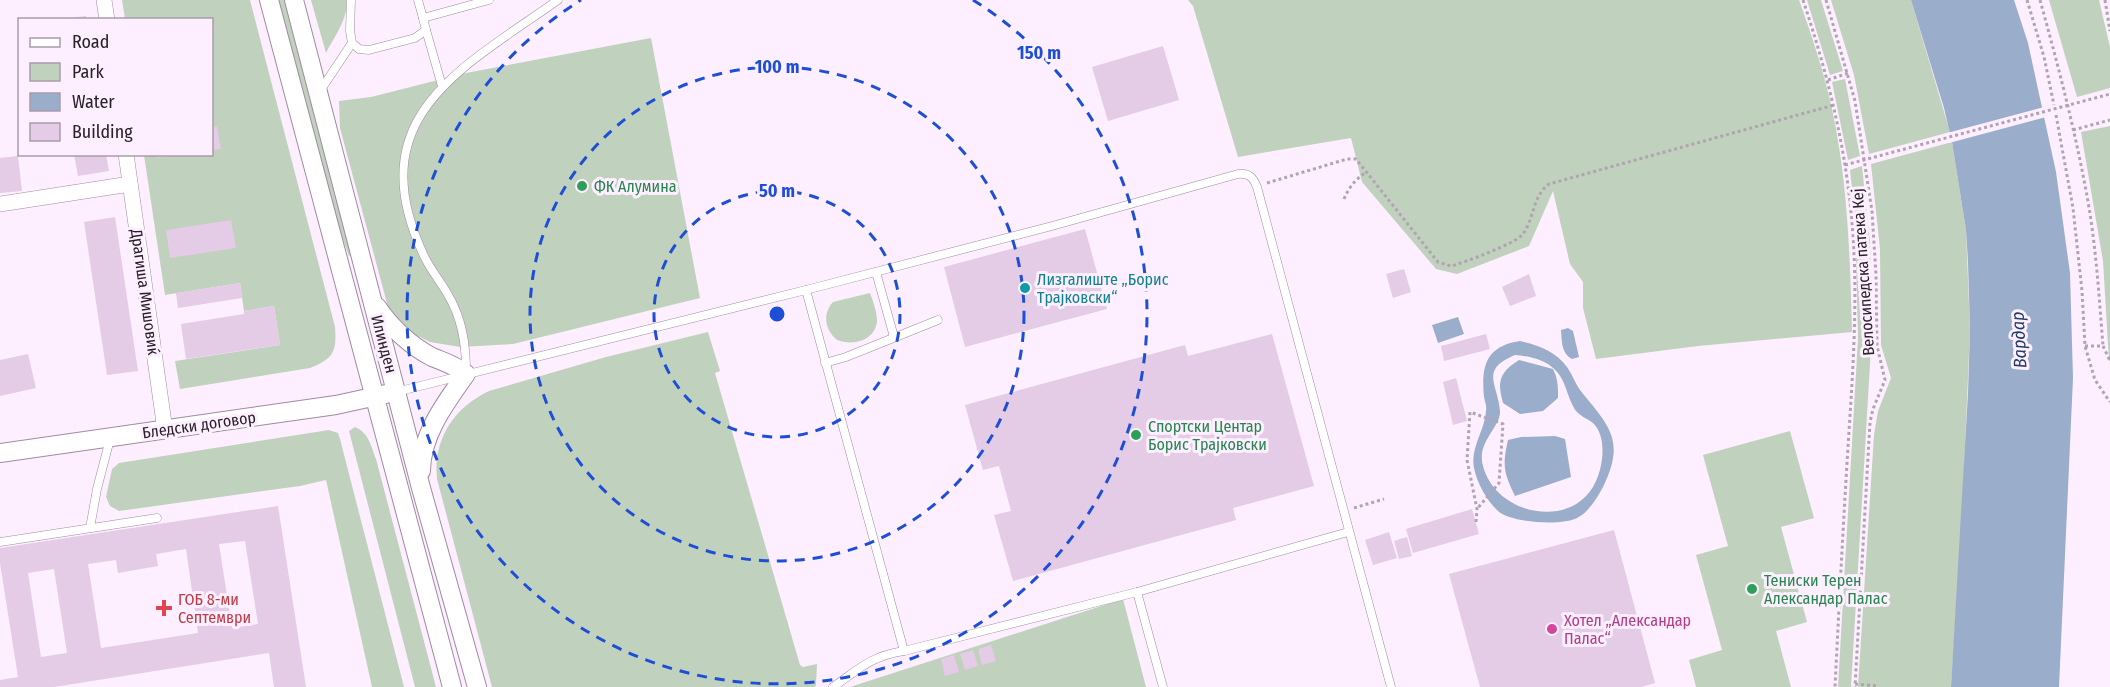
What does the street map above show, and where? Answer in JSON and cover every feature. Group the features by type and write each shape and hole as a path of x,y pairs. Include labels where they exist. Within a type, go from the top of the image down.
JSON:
{"street":[{"path":"104,0 107,18"},
{"name":"Илинден","path":"269,0 452,687"},
{"name":"Илинден","path":"294,0 396,392 477,687"},
{"name":"Драгиша Мишовиќ","path":"126,156 165,430"},
{"path":"0,204 130,184"},
{"path":"372,297 382,315 406,339 430,356 466,374 442,410 424,447 421,466 422,488"},
{"name":"Бледски договор","path":"0,453 336,405 396,392"}],"lane":[{"path":"351,0 350,31 352,43 359,49 369,50 415,38 426,30"},
{"path":"418,0 442,86"},
{"path":"423,18 489,0"},
{"path":"466,374 466,349 459,319 419,244 405,192 405,161 412,132 420,114 442,86 465,66 558,0"},
{"path":"320,93 352,43"},
{"path":"396,392 876,272 1238,174 1250,176 1257,187 1391,687"},
{"path":"876,272 894,337"},
{"path":"806,290 904,651"},
{"path":"825,363 846,357 938,320"},
{"path":"90,528 97,489 111,438"},
{"path":"0,542 158,518"},
{"path":"833,687 870,660 885,654 1137,592 1348,532"},
{"path":"1137,592 1162,687"}],"path":[{"path":"1803,0 1834,105 1845,165 1852,232 1855,331 1835,687"},
{"name":"Велосипедска патека Кеј","path":"1826,0 1855,101 1865,160 1875,247 1877,346 1885,381 1870,422 1855,685"},
{"path":"2027,0 2044,57 2054,105"},
{"path":"2040,0 2073,130 2094,244 2103,346 2110,361"},
{"path":"2105,0 2110,31"},
{"path":"1828,80 1848,73"},
{"path":"1845,165 2110,94"},
{"path":"1257,187 1347,159 1356,159 1438,262 1451,266 1510,243 1522,235 1541,191 1549,184 1834,105"},
{"path":"2056,115 2073,208 2085,346 2095,380 2110,402"},
{"path":"2073,130 2110,120"},
{"path":"1344,199 1348,188 1366,172"},
{"path":"2085,346 2103,346"},
{"path":"1476,522 1477,509 1467,460 1470,412 1503,424 1499,483 1477,509"},
{"path":"1343,511 1384,499"},
{"path":"1855,685 1879,686"}],"green space":[{"path":"122,0 250,0 335,327 332,354 318,365 180,389 175,361 280,345 274,306 244,311 240,283 165,295 144,156 213,156 213,18 125,18"},
{"path":"278,0 284,0 352,255 349,256 337,223"},
{"path":"311,0 346,0 346,13 326,53"},
{"path":"1188,0 1799,0 1829,95 1842,165 1852,332 1698,346 1596,359 1583,308 1583,282 1570,264 1553,191 1529,246 1457,274 1436,269 1362,182 1351,138 1238,157 1193,6"},
{"path":"1807,0 1821,0 1843,71 1830,75"},
{"path":"1831,0 1911,0 1950,132 1869,154 1854,75"},
{"path":"2049,0 2099,0 2110,47 2110,88 2077,97"},
{"name":"ФК Алумина","path":"651,38 700,298 513,344 460,347 430,342 412,333 388,307 340,128 339,101 371,97 466,73"},
{"path":"1845,79 1860,156 1848,160 1832,82"},
{"path":"2110,126 2109,361 2103,261 2081,132"},
{"path":"1952,142 1966,230 1970,330 1962,517 1951,687 1858,687 1874,435 1878,411 1891,378 1881,345 1880,249 1871,164"},
{"path":"1862,166 1870,243 1871,347 1851,687 1838,687 1858,338 1855,216 1850,170"},
{"path":"870,293 877,318 872,333 856,342 837,340 830,332 826,322 827,312 833,302"},
{"path":"708,332 720,371 715,373 800,665 803,667 817,664 815,687 492,687 437,479 438,451 448,427 465,406 489,391 606,357"},
{"path":"355,427 366,436 376,459 436,687 415,687 349,431"},
{"path":"329,430 338,433 340,439 404,687 372,687 326,480 300,486 119,511 110,506 106,497 112,469 119,463"},
{"name":"Тениски Терен Александар Палас","path":"1790,431 1814,518 1781,527 1807,622 1776,631 1791,687 1696,687 1689,660 1722,650 1696,555 1728,546 1703,455"},
{"path":"1123,599 1146,687 850,687"}],"water":[{"name":"Вардар","path":"1911,0 2014,0 2028,43 2056,172 2070,273 2073,378 2059,687 1951,687 1968,393 1970,330 1968,262 1966,230 1952,142"},
{"path":"1458,317 1464,334 1438,343 1432,325"},
{"path":"1568,328 1573,331 1579,357 1572,359 1564,350 1562,342 1561,330"},
{"path":"1520,341 1546,350 1563,361 1611,434 1613,457 1610,471 1595,500 1577,518 1560,522 1537,522 1505,515 1490,502 1477,480 1473,461 1485,418 1483,386 1485,367 1493,353","holes":["1515,355 1545,363 1557,372 1576,411 1594,424 1601,437 1603,452 1596,481 1585,497 1571,507 1554,511 1536,511 1519,506 1503,496 1491,483 1483,466 1483,450 1497,423 1500,411 1494,385 1494,372 1497,366 1504,361"]},
{"path":"1519,360 1553,369 1558,398 1543,411 1520,414 1503,403 1500,389 1501,378 1507,369"},
{"path":"1555,436 1565,439 1571,477 1515,496 1505,469 1508,440 1521,437"}],"pier":[{"path":"2044,107 2046,117 1949,143 1947,133"}],"building":[{"path":"1163,46 1179,100 1108,121 1092,67"},
{"path":"213,122 214,127 217,126 221,149 213,150"},
{"path":"18,156 22,191 0,193 0,158"},
{"path":"74,156 106,156 109,171 78,176"},
{"path":"115,217 138,371 107,375 84,222"},
{"path":"231,220 236,248 170,258 166,230"},
{"name":"Лизгалиште „Борис Трајковски“","path":"1085,229 1107,309 965,347 944,267"},
{"path":"1404,269 1411,292 1393,298 1386,274"},
{"path":"1529,274 1536,296 1510,306 1502,287"},
{"path":"240,283 242,298 178,308 176,293"},
{"path":"274,306 280,345 186,359 181,324 244,314 244,311"},
{"name":"Спортски Центар Борис Трајковски","path":"1272,334 1314,486 1233,508 1236,520 1013,581 994,515 1011,511 999,466 983,470 965,405 1185,345 1188,356"},
{"path":"1486,334 1490,349 1444,361 1441,346"},
{"path":"28,354 36,388 0,396 0,360"},
{"path":"1456,378 1467,421 1453,425 1443,382"},
{"path":"278,506 306,687 274,687 269,653 54,687 0,687 0,680 18,677 0,563 0,548","holes":["245,541 258,624 232,628 219,544","186,549 198,633 101,648 88,564 116,560 118,573 158,566 156,554","54,569 67,653 41,657 28,573"]},
{"path":"1472,509 1479,534 1413,553 1406,529"},
{"name":"Хотел „Александар Палас“","path":"1614,530 1655,683 1641,687 1480,687 1449,574"},
{"path":"1389,532 1397,558 1373,565 1365,540"},
{"path":"1407,537 1412,556 1399,559 1394,541"},
{"path":"991,645 996,661 982,665 978,649"},
{"path":"973,650 978,666 965,670 960,654"},
{"path":"954,655 959,672 945,676 941,659"}],"place":[{"name":"ФК Алумина","path":"582,186"},
{"name":"Лизгалиште „Борис Трајковски“","path":"1025,288"},
{"name":"Спортски Центар Борис Трајковски","path":"1136,435"},
{"name":"Тениски Терен Александар Палас","path":"1752,589"},
{"name":"ГОБ 8-ми Септември","path":"164,608"},
{"name":"Хотел „Александар Палас“","path":"1552,629"}]}
